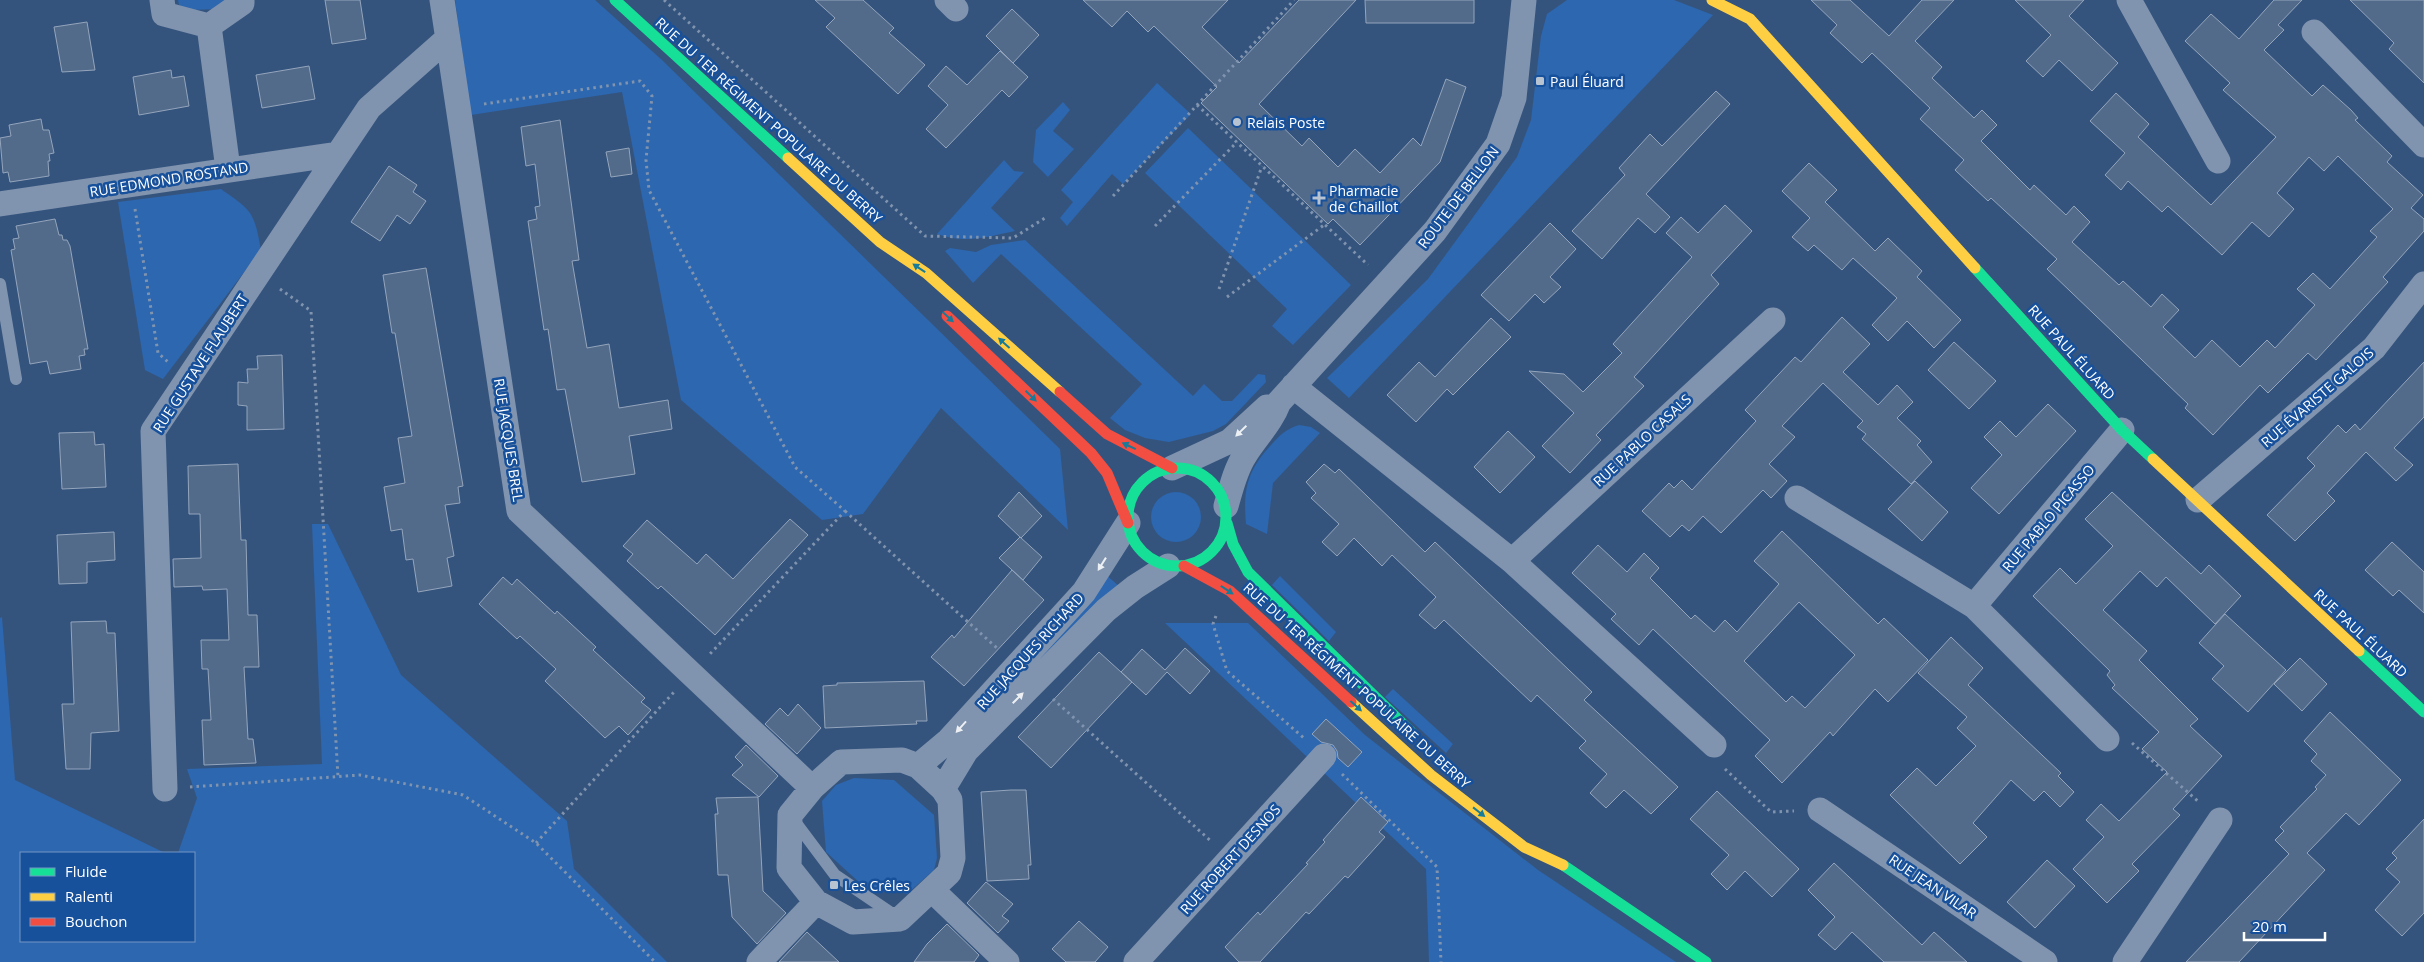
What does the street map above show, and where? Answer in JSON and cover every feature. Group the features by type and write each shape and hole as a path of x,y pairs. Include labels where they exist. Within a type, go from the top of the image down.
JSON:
{"main road":[{"name":"RUE DU 1ER RÉGIMENT POPULAIRE DU BERRY","path":"615,0 880,242 926,273 1107,434 1128,447 1150,455 1172,468"},
{"name":"RUE PAUL ÉLUARD","path":"1712,0 1750,19 2122,430 2424,712"},
{"name":"RUE DU 1ER RÉGIMENT POPULAIRE DU BERRY","path":"880,242 904,272"},
{"path":"937,306 1091,453 1107,473 1128,523 1132,538 1141,551 1154,561 1176,566 1200,562 1211,553 1219,542 1226,515 1221,493 1212,482 1201,473 1187,468 1172,468 1157,472 1144,480 1134,493 1128,508 1128,523"},
{"name":"RUE DU 1ER RÉGIMENT POPULAIRE DU BERRY","path":"1226,515 1233,544 1248,572 1421,741"},
{"name":"RUE DU 1ER RÉGIMENT POPULAIRE DU BERRY","path":"1176,566 1230,591 1431,775 1524,847 1558,862 1706,962"},
{"name":"RUE DU 1ER RÉGIMENT POPULAIRE DU BERRY","path":"1539,841 1558,862"}],"street":[{"path":"162,0 164,14 209,26 242,3 242,0"},
{"name":"RUE JACQUES BREL","path":"442,0 519,511 690,675 812,788"},
{"name":"ROUTE DE BELLON","path":"1172,468 1230,441 1263,409 1286,394 1436,231 1498,144 1514,98 1524,0"},
{"path":"2129,0 2218,160"},
{"path":"209,26 228,169"},
{"path":"2314,32 2424,145"},
{"name":"RUE GUSTAVE FLAUBERT","path":"165,789 153,431 370,108 447,39"},
{"name":"RUE EDMOND ROSTAND","path":"0,204 338,154"},
{"name":"RUE ÉVARISTE GALOIS","path":"2198,500 2374,348 2424,284"},
{"name":"RUE PABLO CASALS","path":"1512,560 1773,320"},
{"path":"1286,394 1512,560 1714,745"},
{"name":"ROUTE DE BELLON","path":"1226,515 1236,470 1245,454 1273,419 1286,394"},
{"name":"RUE PABLO PICASSO","path":"1974,606 2122,430"},
{"path":"1797,498 1974,606 2107,739"},
{"name":"RUE JACQUES RICHARD","path":"918,766 949,740 1084,592 1128,523"},
{"name":"RUE JACQUES RICHARD","path":"943,789 966,751 1106,610 1135,587 1176,566"},
{"name":"RUE ROBERT DESNOS","path":"1136,962 1324,756"},
{"path":"902,760 918,766 943,789 950,800 953,858 949,873 900,919 853,922 816,902 790,868 790,815 812,788 841,762 902,760"},
{"name":"RUE JEAN VILAR","path":"1820,810 2045,962"},
{"path":"2125,962 2220,820"},
{"path":"932,890 1007,962"},
{"path":"759,962 816,902"}],"lane":[{"path":"0,284 16,379"},
{"path":"790,815 835,875 900,919"}],"path":[{"path":"664,0 925,236 1013,238 1044,218"},
{"path":"1113,196 1294,0"},
{"path":"459,108 640,81 652,96 646,160 649,190 795,467 845,511 690,675 536,843"},
{"path":"1197,105 1388,284"},
{"path":"1154,226 1236,142"},
{"path":"1219,289 1262,166"},
{"path":"131,184 158,353 187,381"},
{"path":"1228,297 1324,225"},
{"path":"259,272 311,312 338,777"},
{"path":"2107,739 2126,738 2220,820"},
{"path":"1714,745 1722,766 1771,812 1820,810"},
{"path":"165,789 360,775 463,795 536,843 655,962"}],"shaded area":[{"path":"178,0 225,0 220,9 189,10 179,5"},
{"path":"455,0 595,0 662,60 1060,449 1068,530 941,408 863,514 822,520 681,400 622,92 471,115"},
{"path":"1567,0 1674,0 1713,15 1349,398 1327,378 1428,279 1517,157 1531,120 1541,36 1547,14"},
{"path":"1157,83 1191,114 1123,184 1112,174 1067,226 1060,218 1073,202 1061,190"},
{"path":"1063,102 1070,110 1053,131 1074,149 1048,177 1033,162 1036,130"},
{"path":"1188,128 1351,285 1293,345 1272,326 1287,309 1145,173"},
{"path":"1004,160 1014,171 1024,172 991,208 1015,231 967,239 937,234"},
{"path":"221,189 250,213 256,227 261,250 163,379 145,370 118,202"},
{"path":"1025,240 1193,396 1204,384 1222,401 1232,401 1258,374 1265,375 1266,382 1226,424 1213,431 1169,442 1145,438 1125,430 1110,418 1142,384 1001,254 973,283 945,251 950,248 976,252 991,245"},
{"path":"1299,425 1311,427 1320,433 1273,483 1267,534 1246,524 1245,501 1248,482 1263,454 1277,438 1290,428"},
{"path":"1171,492 1181,492 1194,499 1201,512 1201,522 1194,535 1181,542 1171,542 1162,538 1155,531 1151,522 1151,512 1155,503 1162,496"},
{"path":"312,524 328,524 401,675 567,821 574,869 667,962 0,962 0,618 2,617 15,780 163,852 20,852 20,942 195,942 195,852 178,852 197,798 187,769 322,764"},
{"path":"1105,574 1120,587 1034,671 1030,667"},
{"path":"1280,576 1336,632 1329,641 1272,585"},
{"path":"1165,623 1248,623 1365,735 1538,870 1676,962 1429,962 1426,869"},
{"path":"1393,689 1453,744 1446,753 1385,697"},
{"path":"854,778 894,780 934,815 937,858 934,870 907,894 861,884 826,852 822,801 836,785"}],"building":[{"path":"325,0 360,0 366,39 332,44"},
{"path":"815,0 863,0 894,28 889,33 925,65 898,94 826,27 835,18"},
{"path":"1083,0 1228,0 1202,27 1239,63 1299,0 1356,0 1259,104 1302,146 1309,138 1338,167 1355,149 1380,173 1413,138 1421,146 1446,79 1466,87 1440,162 1360,245 1333,219 1328,224 1201,103 1217,87 1154,26 1148,32 1127,11 1112,27"},
{"path":"1365,0 1474,0 1474,23 1366,23"},
{"path":"1811,0 1850,0 1889,36 1922,0 1954,0 1915,41 1942,67 1932,78 1974,118 1982,110 1997,125 1981,141 2030,190 2034,185 2066,215 2074,206 2090,222 2072,242 2119,285 2123,281 2151,307 2162,294 2179,310 2163,327 2195,358 2212,340 2240,367 2267,340 2275,348 2315,305 2297,289 2313,273 2330,289 2377,237 2370,231 2393,209 2338,156 2324,171 2309,157 2277,193 2294,209 2269,237 2252,222 2222,255 2168,206 2162,212 2128,181 2121,190 2105,175 2125,153 2090,121 2116,93 2149,124 2138,137 2211,205 2276,137 2223,90 2230,83 2185,41 2211,14 2239,39 2274,0 2302,0 2278,25 2284,30 2264,50 2312,96 2323,85 2351,110 2358,118 2355,120 2392,156 2387,162 2423,195 2411,208 2424,219 2424,231 2383,277 2388,282 2316,360 2308,353 2268,393 2260,385 2213,435 2185,408 2188,404 2047,269 2057,259 1991,198 1988,201 1955,170 1964,160 1920,119 1930,108 1872,53 1862,63 1830,33 1837,25"},
{"path":"2015,0 2084,0 2069,16 2118,63 2092,91 2059,60 2043,77 2026,61 2051,35"},
{"path":"2350,0 2424,0 2424,83 2389,49 2394,43"},
{"path":"1012,9 1039,35 1013,63 986,36"},
{"path":"87,22 95,70 62,72 54,27"},
{"path":"1000,51 1028,77 1009,97 1002,90 946,148 926,129 948,105 928,86 946,66 967,85"},
{"path":"309,66 315,99 262,108 256,75"},
{"path":"171,70 172,78 184,76 189,106 139,115 133,77"},
{"path":"1716,91 1730,104 1646,194 1670,217 1655,233 1638,218 1602,259 1572,231 1625,175 1619,168 1650,134 1662,146"},
{"path":"41,119 43,130 49,130 54,153 49,154 49,176 10,182 8,172 3,173 0,138 11,136 9,125"},
{"path":"560,120 579,260 572,261 587,348 609,344 619,408 668,400 672,429 629,436 635,474 582,482 565,389 557,390 548,329 544,330 528,221 537,219 535,207 540,206 535,164 526,166 521,127"},
{"path":"629,148 632,174 611,177 606,152"},
{"path":"1809,163 1837,190 1825,202 1875,251 1888,238 1922,271 1917,277 1961,320 1934,348 1907,321 1888,341 1872,325 1897,298 1853,258 1842,270 1814,245 1808,251 1792,237 1810,218 1782,191"},
{"path":"389,166 417,185 413,192 426,201 410,224 397,215 380,241 351,222"},
{"path":"1725,205 1752,231 1711,275 1719,284 1634,377 1644,386 1596,435 1601,440 1570,473 1542,446 1574,413 1529,371 1564,374 1583,392 1622,353 1613,344 1692,257 1666,233 1681,217 1698,233"},
{"path":"55,219 59,235 62,235 63,240 67,240 70,246 88,349 84,349 85,355 79,356 81,369 50,374 47,361 30,364 11,250 15,249 13,239 19,238 16,226"},
{"path":"1550,223 1576,249 1550,277 1561,287 1544,303 1535,294 1509,321 1481,295"},
{"path":"426,268 463,486 458,487 460,503 445,505 454,556 447,558 452,586 418,592 413,559 406,560 402,529 391,531 384,487 405,483 398,438 412,436 395,333 392,333 383,275"},
{"path":"1842,317 1870,344 1843,372 1878,405 1897,385 1913,402 1897,418 1921,441 1917,445 1932,462 1911,484 1862,439 1866,434 1857,427 1863,421 1823,383 1782,426 1795,437 1769,464 1787,481 1771,498 1763,490 1721,533 1703,516 1689,531 1682,525 1670,537 1642,511 1669,483 1674,488 1682,480 1692,490 1756,421 1745,410 1795,357 1801,362"},
{"path":"1491,318 1511,337 1453,395 1447,389 1416,422 1387,395 1419,362 1435,377"},
{"path":"1954,342 1996,381 1969,409 1928,370"},
{"path":"282,355 284,429 247,430 247,406 238,405 238,382 248,383 247,369 258,369 257,356"},
{"path":"2424,362 2424,417 2394,448 2413,465 2396,481 2366,452 2327,493 2335,501 2295,541 2267,515 2315,466 2307,458 2338,425 2346,433 2355,424 2360,430"},
{"path":"2048,404 2076,431 1999,514 1971,488 2002,455 1984,437 2000,421 2016,437"},
{"path":"1508,431 1535,457 1500,493 1474,467"},
{"path":"94,432 95,445 104,444 106,487 62,489 59,433"},
{"path":"238,464 241,540 246,540 248,615 257,615 259,667 244,667 248,739 253,739 256,763 204,765 202,720 211,720 208,669 202,669 201,640 229,640 227,589 203,590 202,586 174,587 173,559 201,558 200,514 189,514 188,466"},
{"path":"1324,464 1335,473 1339,469 1425,552 1435,542 1592,692 1584,700 1678,787 1651,814 1624,790 1606,808 1590,793 1607,774 1579,748 1586,741 1537,695 1531,702 1444,620 1435,629 1419,615 1436,597 1392,555 1382,566 1354,538 1337,556 1322,542 1339,524 1311,498 1316,493 1306,482"},
{"path":"1915,481 1948,512 1922,541 1888,509"},
{"path":"1019,492 1042,516 1021,538 998,516"},
{"path":"2112,492 2201,574 2209,565 2241,596 2215,624 2166,577 2157,587 2140,571 2103,610 2147,651 2139,660 2198,719 2190,726 2222,756 2173,809 2180,815 2132,864 2139,871 2107,903 2073,869 2104,837 2086,820 2101,804 2119,821 2167,772 2142,749 2159,732 2112,688 2115,685 2107,675 2110,671 2033,596 2060,568 2076,584 2113,546 2085,519"},
{"path":"790,519 808,535 715,635 661,586 658,589 627,561 633,554 623,546 647,520 697,564 706,554 733,579"},
{"path":"1782,531 1878,624 1884,618 1928,660 1888,702 1875,689 1833,736 1830,732 1782,783 1755,756 1770,740 1653,629 1639,645 1611,619 1616,614 1572,573 1598,545 1627,572 1644,553 1659,568 1650,578 1691,619 1695,615 1714,632 1725,620 1737,632 1779,584 1754,561","holes":["1799,602 1855,655 1805,708 1792,696 1786,702 1744,661"]},
{"path":"114,532 115,560 87,562 87,583 59,584 57,535"},
{"path":"1020,537 1042,557 1023,580 999,558"},
{"path":"2392,542 2424,572 2424,613 2399,590 2393,596 2365,570"},
{"path":"1012,570 1044,600 964,686 931,657 952,635 954,638"},
{"path":"503,577 512,585 517,579 555,614 557,611 596,647 593,650 645,698 641,702 651,710 628,735 619,726 605,738 545,681 556,669 520,636 517,639 479,604"},
{"path":"2225,614 2286,670 2248,712 2212,679 2224,666 2199,643"},
{"path":"106,621 107,633 115,633 119,731 91,733 90,769 66,769 62,704 74,704 71,622"},
{"path":"1951,637 1983,668 1968,685 2061,773 2058,776 2074,792 2060,807 2044,791 2034,801 2011,780 1973,823 1987,837 1960,864 1890,795 1917,768 1936,786 1976,746 1957,728 1967,717 1918,673"},
{"path":"1185,648 1210,671 1190,694 1167,672 1146,695 1121,672 1142,649 1165,670"},
{"path":"1099,652 1132,682 1051,768 1018,737"},
{"path":"2300,658 2327,684 2302,711 2274,684"},
{"path":"924,681 927,721 916,721 917,724 825,728 823,686 837,685 837,683"},
{"path":"798,704 821,728 797,754 765,724 780,708 788,716"},
{"path":"2330,712 2401,780 2359,825 2346,813 2307,853 2325,870 2239,962 2186,962 2289,854 2275,840 2284,831 2280,827 2317,789 2315,787 2326,775 2311,761 2317,754 2304,741"},
{"path":"1326,719 1362,752 1348,767 1338,758 1337,751 1333,745 1321,742 1312,734"},
{"path":"746,745 778,776 759,797 732,775 743,765 735,757"},
{"path":"1026,790 1031,865 1028,865 1029,879 987,881 981,792"},
{"path":"1717,791 1799,869 1772,897 1745,871 1727,890 1711,874 1729,855 1690,819"},
{"path":"758,797 763,891 786,913 757,944 732,917 728,875 718,875 715,814 718,814 716,798"},
{"path":"1361,797 1388,822 1379,832 1385,837 1348,878 1345,876 1309,914 1306,912 1260,962 1239,962 1225,947 1258,912 1260,915 1308,864 1306,863 1325,842 1323,840"},
{"path":"2424,819 2424,913 2402,936 2375,910 2400,882 2386,869 2397,858 2392,853"},
{"path":"2047,860 2075,886 2035,928 2007,902"},
{"path":"1834,863 1922,945 1934,932 1967,962 1884,962 1852,932 1835,950 1818,935 1835,917 1808,890"},
{"path":"986,882 1013,904 1002,916 1009,921 998,933 967,903"},
{"path":"1079,921 1108,947 1095,962 1066,962 1052,949"},
{"path":"947,924 979,955 974,962 914,962 927,944"},
{"path":"807,932 839,962 779,962"}],"traffic: fast":[{"path":"615,0 788,158"},
{"path":"1975,268 2122,430 2153,459"},
{"path":"1177,468 1196,471 1212,482 1223,498 1226,517 1223,536 1212,552 1196,563 1177,566 1158,563 1142,552 1131,536 1128,517 1131,498 1142,482 1158,471 1177,468"},
{"path":"1227,523 1233,544 1248,572 1413,734"},
{"path":"2359,651 2424,712"},
{"path":"1563,865 1706,962"}],"traffic: slow":[{"path":"1712,0 1750,19 1975,268"},
{"path":"788,158 880,242 926,273 1060,392"},
{"path":"2153,459 2359,651"},
{"path":"1351,702 1431,775 1524,847 1563,865"}],"traffic: jam":[{"path":"947,316 1091,453 1107,473 1128,523"},
{"path":"1060,392 1107,434 1172,468"},
{"path":"1184,566 1230,591 1351,702"}],"place":[{"name":"Paul Éluard","path":"1540,81"},
{"name":"Relais Poste","path":"1237,122"},
{"name":"Pharmacie de Chaillot","path":"1319,198"},
{"name":"Les Crêles","path":"834,885"}]}
